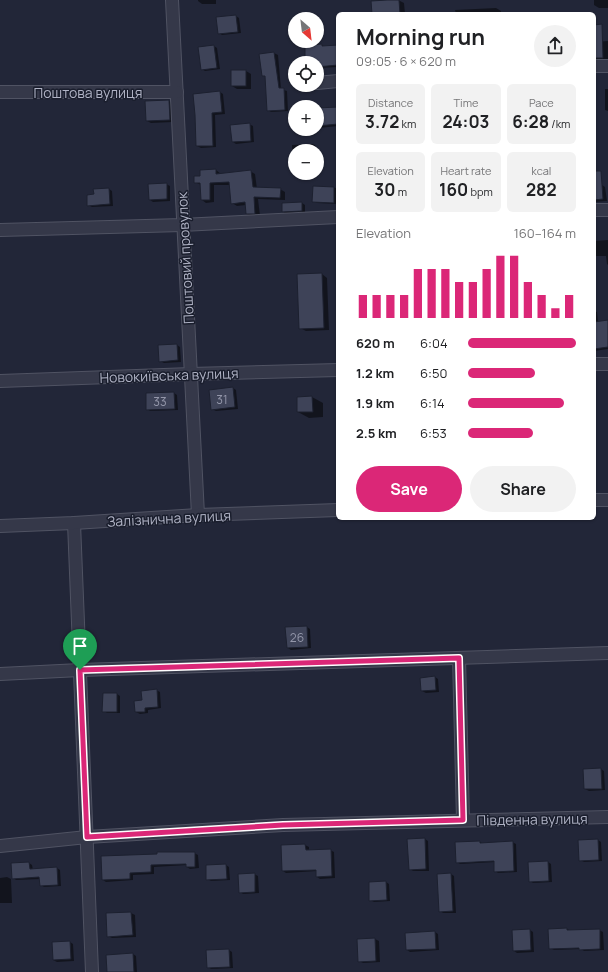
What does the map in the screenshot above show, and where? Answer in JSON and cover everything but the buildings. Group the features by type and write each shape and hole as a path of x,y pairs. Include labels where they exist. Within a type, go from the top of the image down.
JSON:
{"street":[{"name":"Поштовий провулок","path":"172,0 182,225 198,515"},
{"path":"596,66 608,66"},
{"path":"324,83 336,82"},
{"name":"Поштова вулиця","path":"0,92 177,92"},
{"path":"596,210 608,210"},
{"path":"0,230 182,225 336,217"},
{"path":"596,364 608,364"},
{"name":"Новокиївська вулиця","path":"0,381 336,370"},
{"path":"596,500 608,500"},
{"name":"Залізнична вулиця","path":"0,526 198,515 336,510"},
{"path":"74,523 92,972"},
{"path":"0,674 80,670 608,653"},
{"path":"459,658 463,820"},
{"name":"Південна вулиця","path":"0,846 87,837 283,825 608,817"}],"route":[{"path":"459,658 463,820 283,825 87,837 80,670 459,658"}]}
